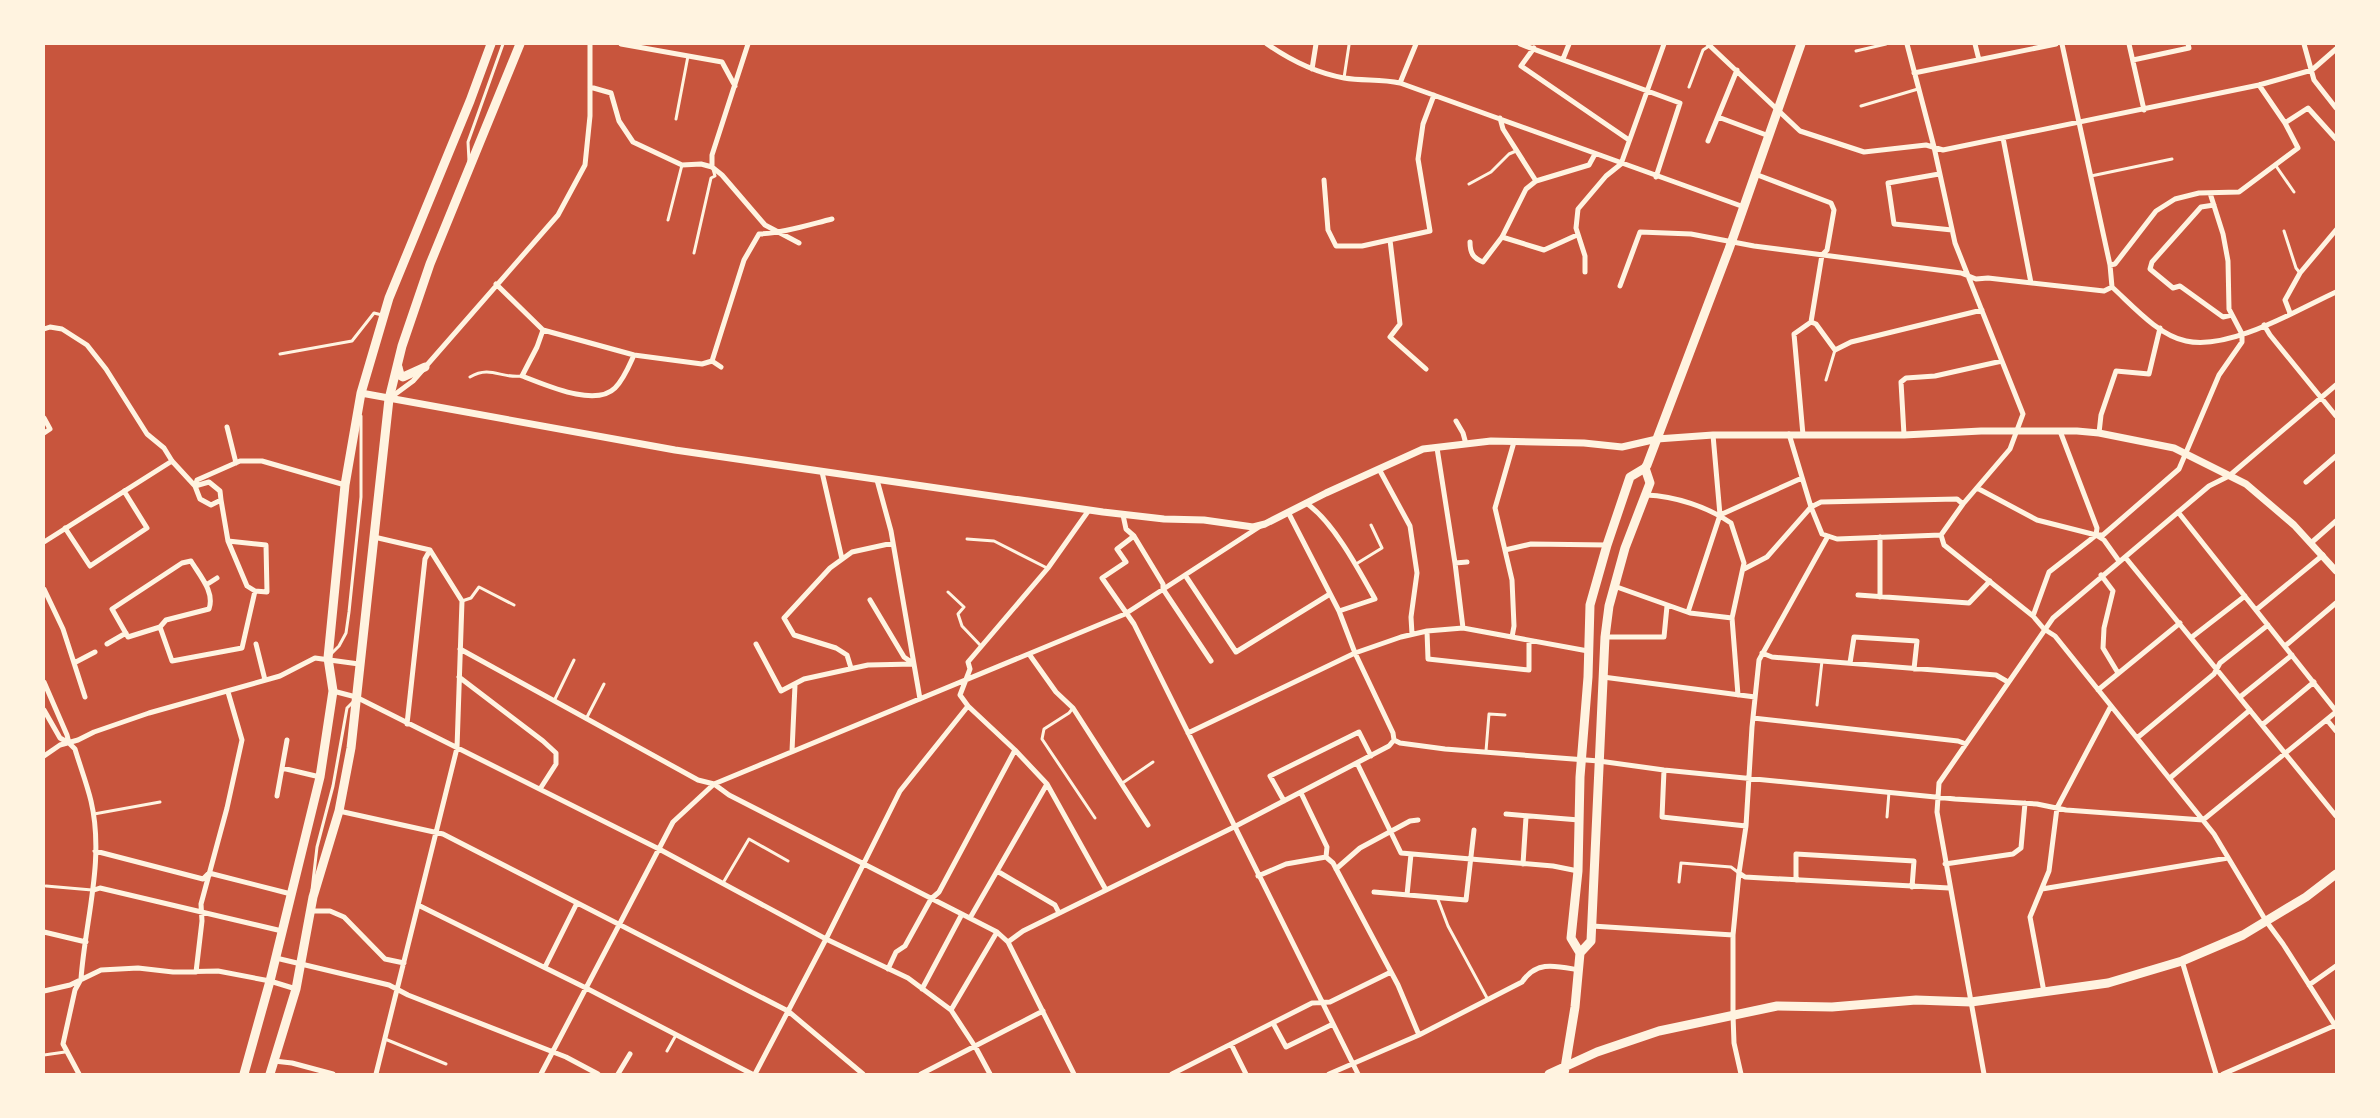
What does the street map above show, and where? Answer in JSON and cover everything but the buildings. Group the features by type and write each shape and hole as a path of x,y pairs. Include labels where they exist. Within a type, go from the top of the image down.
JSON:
{"main road":[{"path":"244,1074 276,958 320,777 333,691 328,658 345,485 361,393 389,298 491,44"},
{"path":"270,1074 296,989 313,897 339,811 351,748 389,399 398,362 430,264 520,44"},
{"path":"1564,1071 1575,1006 1580,953 1571,938 1578,872 1581,760 1590,605 1630,477 1645,468 1658,439 1744,207 1801,44"},
{"path":"398,362 398,372 403,377 425,367"},
{"path":"1580,953 1591,941 1605,637 1613,585 1650,483 1645,468"},
{"path":"1549,1074 1564,1071 1597,1052 1659,1031 1777,1006 1832,1007 1916,1000 1971,1002 2108,983 2182,961 2243,935 2306,897 2337,874"}],"street":[{"path":"389,399 413,381 558,215 585,165 590,44"},
{"path":"621,44 722,62 735,86"},
{"path":"712,167 712,155 748,44"},
{"path":"1267,44 1283,55 1312,69 1344,78 1382,79 1400,83 1744,207"},
{"path":"1312,69 1316,44"},
{"path":"1400,83 1416,44"},
{"path":"1520,44 1680,103 1656,177"},
{"path":"1563,59 1569,44"},
{"path":"1585,272 1585,256 1577,235 1578,209 1606,176 1621,164 1664,44"},
{"path":"1710,44 1800,131 1864,152 1926,145 1943,150 2144,110 2259,85 2312,70 2337,50"},
{"path":"1907,44 1934,147 1952,230 2023,414 2010,449 1963,504 1941,535"},
{"path":"1975,44 1979,60"},
{"path":"1914,73 2056,44"},
{"path":"2062,44 2110,265 2112,287 2160,328 2184,341 2203,343 2220,342 2242,334 2337,292"},
{"path":"2129,44 2144,110"},
{"path":"2133,60 2189,48 2188,44"},
{"path":"2304,44 2314,80 2337,108"},
{"path":"1534,48 1521,66 1629,140"},
{"path":"1708,141 1737,70"},
{"path":"2110,265 2115,264 2156,211 2175,199 2199,193 2239,192 2298,148 2285,123 2259,85"},
{"path":"590,87 611,93 619,121 633,142 682,165 701,164 712,167 722,175 765,225 799,243"},
{"path":"1324,180 1328,230 1336,246 1362,246 1430,231 1418,159 1423,124 1434,95"},
{"path":"2285,123 2308,108 2337,139"},
{"path":"1718,117 1769,136"},
{"path":"1500,118 1503,129 1536,181"},
{"path":"2003,138 2031,283"},
{"path":"1470,242 1470,251 1475,258 1483,262 1502,237 1526,189 1536,181 1589,165 1595,153"},
{"path":"1755,174 1831,203 1834,210 1827,250 1822,255 1810,322 1794,334 1803,435"},
{"path":"1939,174 1888,183 1894,224 1952,230"},
{"path":"1977,488 2037,520 2103,535 2179,469 2219,375 2242,342 2242,334 2229,309 2228,261 2210,193"},
{"path":"2214,205 2201,207 2152,262 2150,268 2173,288 2180,286 2223,317 2232,315"},
{"path":"712,361 744,260 759,234 778,233 789,228 831,219"},
{"path":"2290,313 2285,300 2300,273 2337,230"},
{"path":"1620,286 1640,232 1691,234 1731,242 1961,273 1976,279 1988,278 2104,291 2112,287"},
{"path":"1502,237 1544,250 1577,235"},
{"path":"1390,240 1400,324 1390,337 1426,369"},
{"path":"496,284 543,330 634,355 702,364 712,361"},
{"path":"1810,322 1816,324 1835,350 1851,342 1982,310"},
{"path":"2264,325 2337,416"},
{"path":"44,329 50,327 62,329 87,345 147,434 164,448 172,461 195,486 200,499 211,505 221,500"},
{"path":"2099,433 2101,415 2116,370 2149,374 2160,328"},
{"path":"543,330 522,376 551,388 600,396 615,389 634,355"},
{"path":"712,361 721,368"},
{"path":"1904,435 1901,381 1906,378 1935,376 2002,361"},
{"path":"1984,1074 1945,864 1937,812 1938,783 2053,618 2101,575 2210,486 2229,476 2337,385"},
{"path":"361,393 675,450 877,480 1123,515 1204,520 1253,527 1263,524"},
{"path":"44,418 50,429 44,433"},
{"path":"1456,421 1466,444"},
{"path":"227,427 236,463"},
{"path":"541,1074 674,822 714,784 1125,614 1263,524 1423,449 1491,441 1584,443 1622,447 1658,439 1713,435 1904,435 2018,431 2099,433 2174,448 2246,484 2295,525 2337,571"},
{"path":"2033,616 2049,572 2096,535 2097,528 2060,431"},
{"path":"1789,434 1811,507 1822,534 1837,539 1941,535"},
{"path":"1693,615 1720,515 1713,435"},
{"path":"1512,638 1514,626 1512,580 1496,508 1514,442"},
{"path":"1437,448 1463,628"},
{"path":"2306,482 2337,456"},
{"path":"44,542 172,461"},
{"path":"195,486 197,480 236,463 262,461 345,485"},
{"path":"1379,469 1410,526 1417,573 1411,617 1412,634"},
{"path":"822,472 842,559"},
{"path":"1720,515 1802,478"},
{"path":"877,480 893,543 920,699"},
{"path":"195,486 209,482 220,491 228,541 236,567 247,586 255,591 267,592 266,545 228,541"},
{"path":"65,528 90,566 147,528 124,491"},
{"path":"1646,495 1663,496 1720,515 1731,523 1744,568 1732,618 1738,695"},
{"path":"1744,568 1767,557 1811,507 1821,502 1957,499 1963,504"},
{"path":"1306,503 1316,510 1356,564 1375,599 1340,611"},
{"path":"1089,510 1048,568 968,662 970,669 960,695 968,706 1047,784 1106,890"},
{"path":"1008,942 1023,931 1234,827 1371,756 1389,746 1394,740 1393,733 1355,653 1340,611 1288,512"},
{"path":"1394,740 1434,748 1599,761 1664,770 2203,820 2337,711 2178,512"},
{"path":"1123,515 1126,529 1134,536 1163,584 1163,589 1211,660"},
{"path":"2311,543 2337,521"},
{"path":"1941,535 1944,545 2055,636 2170,778 2203,820 2266,921 2336,1026 2223,1074"},
{"path":"2096,535 2103,540 2119,561"},
{"path":"374,536 430,550 462,601 457,748 376,1074"},
{"path":"1134,536 1117,549 1126,562 1102,578 1134,624 1358,1074"},
{"path":"1741,1074 1734,1043 1732,1015 1733,935 1746,826 1752,718 1759,660 1828,536"},
{"path":"1880,537 1880,597"},
{"path":"851,669 847,655 836,648 794,635 784,618 817,581 852,552 893,543"},
{"path":"1505,550 1531,544 1607,545"},
{"path":"407,724 424,559 430,550"},
{"path":"2256,610 2323,555"},
{"path":"2125,557 2337,816"},
{"path":"191,561 206,585 212,600 209,609 166,620 160,627 128,637 112,609 182,562 191,561"},
{"path":"1455,563 1467,562"},
{"path":"1185,575 1236,652 1330,594"},
{"path":"2101,575 2113,591 2104,628 2103,648 2118,673"},
{"path":"206,585 217,578"},
{"path":"1858,595 1969,603 1990,581"},
{"path":"1613,585 1693,615 1732,618"},
{"path":"44,589 63,629 85,697"},
{"path":"160,627 172,661 242,648 255,591"},
{"path":"2192,637 2245,596"},
{"path":"870,600 904,657 914,664"},
{"path":"2285,646 2337,603"},
{"path":"1605,637 1664,637 1667,606"},
{"path":"2098,690 2180,623"},
{"path":"2137,738 2214,674 2220,663 2268,625"},
{"path":"1188,733 1355,653 1412,634 1463,628 1588,651"},
{"path":"1427,631 1428,658 1529,670 1529,641"},
{"path":"107,644 126,633"},
{"path":"1850,663 1854,636 1917,641 1914,669"},
{"path":"256,644 265,680"},
{"path":"756,644 781,691 804,679 868,665 914,664"},
{"path":"460,649 698,780 714,784 729,795 862,865 997,932 1008,942 1074,1074"},
{"path":"74,663 95,652"},
{"path":"1762,653 1772,657 1996,675 2008,682"},
{"path":"1029,654 1056,692 1073,708 1148,825"},
{"path":"2240,697 2292,655"},
{"path":"44,756 60,745 149,713 280,676 315,658 359,664"},
{"path":"459,677 556,753 556,764 540,789"},
{"path":"1603,677 1755,697"},
{"path":"44,682 69,742"},
{"path":"2262,725 2314,682"},
{"path":"792,751 795,685"},
{"path":"333,691 356,698 540,789 659,849 826,939 908,978 951,1010 990,1074"},
{"path":"196,972 202,921 200,913 242,740 228,692"},
{"path":"418,905 545,967 753,1074 826,939 900,791 968,706"},
{"path":"2044,992 2030,917 2049,871 2057,808 2111,706"},
{"path":"44,710 60,738 69,742 75,749 92,802 95,851 94,890 81,979 75,990 63,1044 79,1074"},
{"path":"2170,778 2250,710"},
{"path":"1752,718 1958,741 1966,744"},
{"path":"2327,720 2337,731"},
{"path":"1284,801 1270,776 1359,732 1371,756"},
{"path":"277,796 287,740"},
{"path":"888,969 896,952 905,946 931,899 939,892 1015,750"},
{"path":"1357,763 1401,853 1570,868 1578,872"},
{"path":"282,768 320,777"},
{"path":"1664,770 1662,818 1746,826"},
{"path":"970,918 1047,784"},
{"path":"1300,793 1327,847 1326,857 1336,869 1391,972 1419,1035"},
{"path":"1945,864 2013,854 2021,848 2025,803"},
{"path":"339,811 443,834 788,1011 863,1074"},
{"path":"1506,814 1579,820"},
{"path":"1523,864 1526,817"},
{"path":"1336,869 1360,848 1410,820 1418,820"},
{"path":"1374,892 1466,900 1474,830"},
{"path":"95,851 203,879 209,873"},
{"path":"1407,895 1412,854"},
{"path":"1796,880 1796,854 1914,861 1912,887"},
{"path":"1258,876 1286,864 1326,857"},
{"path":"2042,889 2228,858"},
{"path":"997,871 1055,905 1059,913"},
{"path":"209,873 291,894"},
{"path":"1739,873 1745,877 1949,888"},
{"path":"94,890 100,888 282,931"},
{"path":"545,967 577,903"},
{"path":"312,911 330,911 344,917 384,959 404,963"},
{"path":"922,988 962,914"},
{"path":"1592,926 1733,935"},
{"path":"44,932 86,942"},
{"path":"951,1010 997,932"},
{"path":"276,958 389,985 408,995 553,1052 598,1074"},
{"path":"2182,961 2216,1074"},
{"path":"1329,1074 1419,1035 1522,982 1527,975 1548,964 1579,970"},
{"path":"2309,985 2337,966"},
{"path":"44,991 70,984 101,970 138,968 173,972 218,971 270,981 296,989"},
{"path":"1172,1074 1312,1003 1330,1002 1391,972"},
{"path":"921,1074 976,1048 1043,1011"},
{"path":"1273,1023 1286,1047 1333,1024"},
{"path":"1232,1044 1246,1074"},
{"path":"618,1074 630,1054"},
{"path":"274,1061 292,1063 333,1074"}],"lane":[{"path":"469,172 468,142 503,44"},
{"path":"1689,87 1703,50 1710,44"},
{"path":"1856,51 1886,44"},
{"path":"1344,78 1349,45"},
{"path":"676,119 688,56"},
{"path":"1861,106 1918,89"},
{"path":"1469,184 1491,172 1509,154 1516,151"},
{"path":"2091,176 2172,159"},
{"path":"668,220 682,165"},
{"path":"2275,165 2294,192"},
{"path":"694,253 711,178 715,176 712,167"},
{"path":"2284,231 2296,268 2300,273"},
{"path":"280,354 352,341 374,313 384,316"},
{"path":"1826,380 1835,350"},
{"path":"470,377 489,371 514,377 522,376"},
{"path":"328,658 339,646 346,633 349,612 361,497 361,393"},
{"path":"1356,564 1382,548 1371,525"},
{"path":"967,539 994,541 1048,568"},
{"path":"462,601 471,598 478,587 514,604"},
{"path":"948,592 964,607 958,614 962,626 981,646"},
{"path":"554,701 574,660"},
{"path":"1817,705 1822,661"},
{"path":"586,719 604,684"},
{"path":"313,897 311,884 317,847 333,786 347,708 356,698"},
{"path":"1073,708 1044,729 1042,739 1095,818"},
{"path":"1486,751 1489,714 1505,715"},
{"path":"1121,783 1153,762"},
{"path":"1887,817 1889,791"},
{"path":"93,815 160,802"},
{"path":"723,883 750,839 788,861"},
{"path":"1679,882 1681,863 1731,867 1739,873"},
{"path":"46,886 94,890"},
{"path":"1437,897 1448,926 1488,1000"},
{"path":"667,1051 676,1035"},
{"path":"385,1039 446,1064"},
{"path":"44,1055 67,1051"}]}
